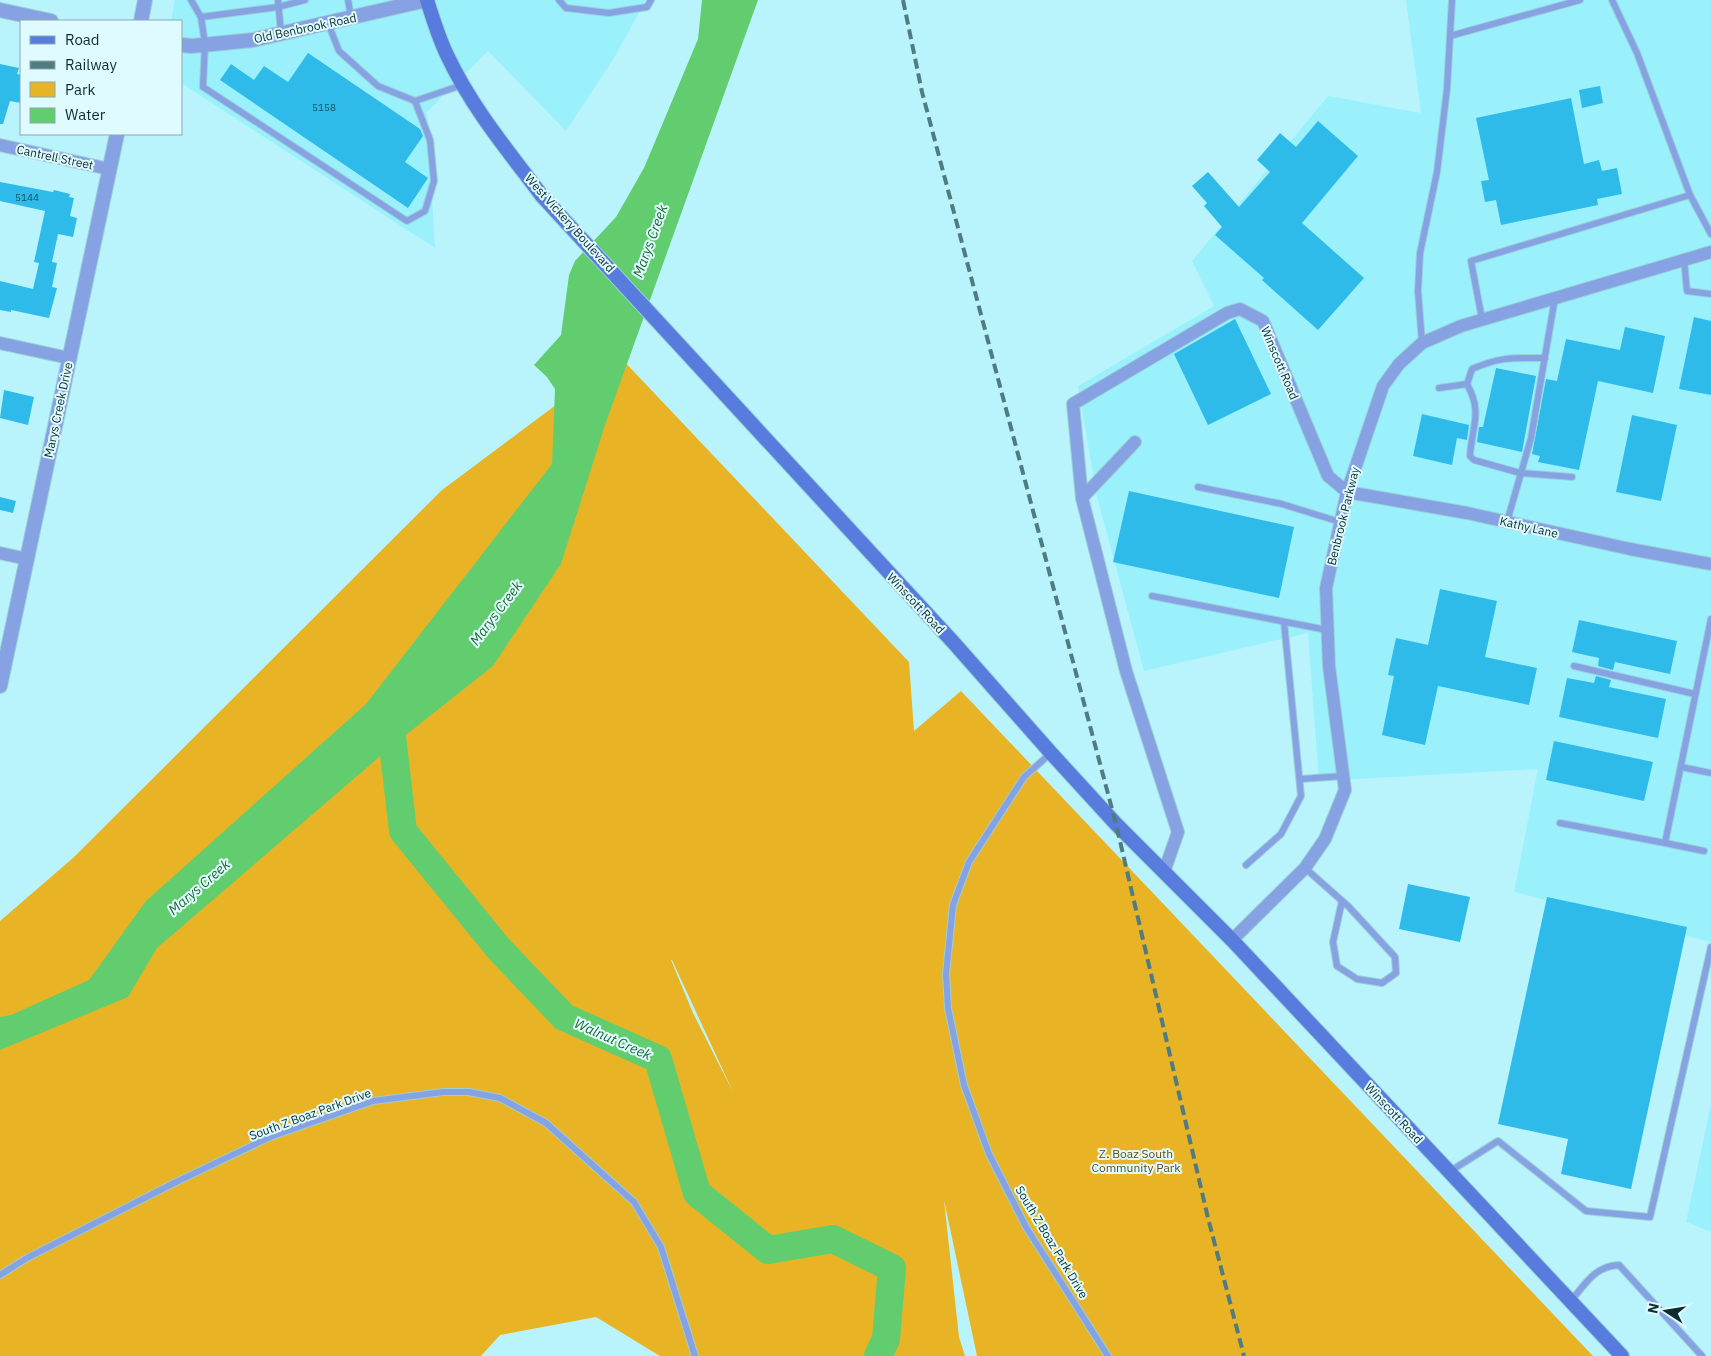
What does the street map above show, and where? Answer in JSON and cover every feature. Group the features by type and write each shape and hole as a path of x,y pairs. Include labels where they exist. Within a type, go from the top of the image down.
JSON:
{"main road":[{"name":"West Vickery Boulevard","path":"427,0 448,57 501,144 557,211 669,333"},
{"name":"Winscott Road","path":"669,333 1051,753 1164,872 1232,940 1622,1356"}],"street":[{"path":"141,20 146,0"},
{"name":"Old Benbrook Road","path":"182,45 253,40 427,0"},
{"path":"0,10 45,20"},
{"name":"Marys Creek Drive","path":"0,686 117,135"},
{"name":"Cantrell Street","path":"0,145 109,169"},
{"name":"Benbrook Parkway","path":"1232,940 1305,868 1326,839 1345,790 1337,716 1329,666 1326,588 1347,492 1383,386 1399,364 1422,343 1461,326 1711,252"},
{"name":"Winscott Road","path":"1164,872 1178,832 1126,671 1082,498 1073,404 1227,313 1240,309 1263,321 1328,476 1347,492"},
{"path":"0,344 69,358"},
{"path":"1082,498 1135,442"},
{"name":"Kathy Lane","path":"1347,492 1507,522 1630,549 1711,564"},
{"path":"0,553 27,559"}],"lane":[{"path":"191,0 201,17 205,44 203,86 407,221 425,211 434,181 430,140 415,101"},
{"path":"201,17 305,0"},
{"path":"348,0 352,17"},
{"path":"559,0 566,8 609,13 647,7 651,0"},
{"path":"1422,343 1418,291 1420,253 1437,172 1447,89 1452,0"},
{"path":"1450,36 1580,0"},
{"path":"1612,0 1637,53 1690,195 1711,234"},
{"path":"278,4 281,33"},
{"path":"328,23 340,51 378,86 415,101 463,84"},
{"path":"1482,319 1471,261 1690,195"},
{"path":"1684,260 1687,291 1711,294"},
{"path":"1507,522 1531,438 1555,298"},
{"path":"1545,358 1500,358 1472,369 1467,384 1475,399 1477,410 1470,456 1474,460 1520,473 1572,477"},
{"path":"1439,388 1467,384"},
{"path":"1198,487 1282,504 1340,522"},
{"path":"1152,596 1327,630"},
{"path":"1665,843 1711,619"},
{"path":"1246,865 1281,834 1302,796 1284,622"},
{"path":"1574,666 1695,694"},
{"name":"South Z Boaz Park Drive","path":"1051,753 1024,777 969,862 953,905 946,974 948,1008 964,1085 989,1154 1026,1226 1108,1356"},
{"path":"1681,767 1711,773"},
{"path":"1300,779 1343,776"},
{"path":"1560,823 1704,851"},
{"path":"1305,868 1342,901 1395,956 1396,973 1382,982 1357,979 1338,966 1334,942 1342,901"},
{"path":"1449,1172 1498,1140 1586,1211 1650,1217 1711,947"},
{"name":"South Z Boaz Park Drive","path":"0,1275 28,1258 270,1137 373,1101 443,1092 469,1092 500,1098 546,1123 634,1202 661,1247 694,1356"},
{"path":"1571,1301 1596,1271 1607,1266 1618,1265 1702,1356"}],"shaded area":[{"path":"175,0 646,0 614,58 566,131 488,51 427,112 435,248 182,84 182,20 171,20"},
{"path":"1406,0 1711,0 1711,942 1514,892 1538,769 1319,781 1308,633 1144,671 1097,497 1078,386 1214,306 1192,261 1328,96 1421,113"},
{"path":"1711,1104 1711,1232 1686,1222"}],"green space":[{"name":"Z. Boaz South Community Park","path":"620,357 909,662 914,731 961,691 1593,1356 977,1356 944,1200 959,1337 965,1356 660,1356 596,1317 500,1335 481,1356 0,1356 0,921 73,858 442,490","holes":["672,960 734,1094 693,1013"]}],"water":[{"name":"Marys Creek","path":"702,0 758,0 605,425 561,564 493,666 392,746 157,948 128,997 0,1050 0,1017 11,1015 89,980 146,901 366,704 552,464 555,389 547,377 534,365 561,335 569,275 575,261 616,217 644,168 698,39"}],"building":[{"path":"308,53 420,129 423,136 405,162 428,178 408,208 220,80 231,64 254,80 264,66 288,82"},
{"path":"0,64 19,68 17,74 20,75 20,103 10,101 3,124 0,124"},
{"path":"1600,86 1603,103 1582,108 1579,90"},
{"path":"1571,98 1584,164 1599,160 1602,171 1617,168 1622,194 1597,199 1598,205 1501,225 1496,200 1485,202 1481,181 1489,180 1476,118"},
{"path":"1318,121 1358,156 1302,223 1364,278 1318,330 1262,280 1264,278 1215,235 1222,227 1204,206 1207,203 1192,186 1208,172 1239,207 1270,172 1257,160 1280,133 1296,147"},
{"path":"0,182 53,192 54,190 70,194 69,197 74,198 70,216 77,218 73,237 58,234 52,262 57,263 52,287 57,288 49,318 11,310 11,312 0,310 0,281 33,289 39,263 34,262 45,211 0,201"},
{"path":"1694,317 1711,321 1711,395 1679,389"},
{"path":"1235,319 1271,394 1208,425 1174,354"},
{"path":"1625,327 1665,336 1653,393 1598,381 1579,470 1538,462 1540,456 1532,454 1546,379 1557,381 1566,339 1620,350"},
{"path":"1496,368 1536,376 1522,452 1477,442 1479,427 1483,427"},
{"path":"4,390 34,397 28,425 0,418"},
{"path":"1422,414 1469,425 1467,440 1457,438 1452,465 1413,456"},
{"path":"1632,415 1677,425 1661,501 1616,492"},
{"path":"1129,491 1294,527 1279,598 1113,562"},
{"path":"0,497 16,501 13,513 0,510"},
{"path":"1440,589 1497,601 1485,657 1537,668 1529,705 1438,686 1425,745 1382,735 1394,676 1388,675 1396,638 1428,645"},
{"path":"1579,620 1677,641 1670,674 1615,662 1613,670 1598,666 1599,658 1572,652"},
{"path":"1596,676 1611,680 1609,687 1666,699 1658,738 1559,717 1567,678 1594,683"},
{"path":"1554,741 1653,762 1644,801 1546,780"},
{"path":"1408,884 1470,897 1460,942 1399,929"},
{"path":"1547,897 1687,927 1631,1189 1561,1174 1568,1139 1498,1124"}],"waterway":[{"name":"Walnut Creek","path":"390,719 403,831 499,949 564,1017 658,1059 697,1193 768,1250 833,1239 892,1268 886,1339 878,1356"}],"railway":[{"path":"903,0 922,92 1116,824 1208,1218 1244,1356"}]}
